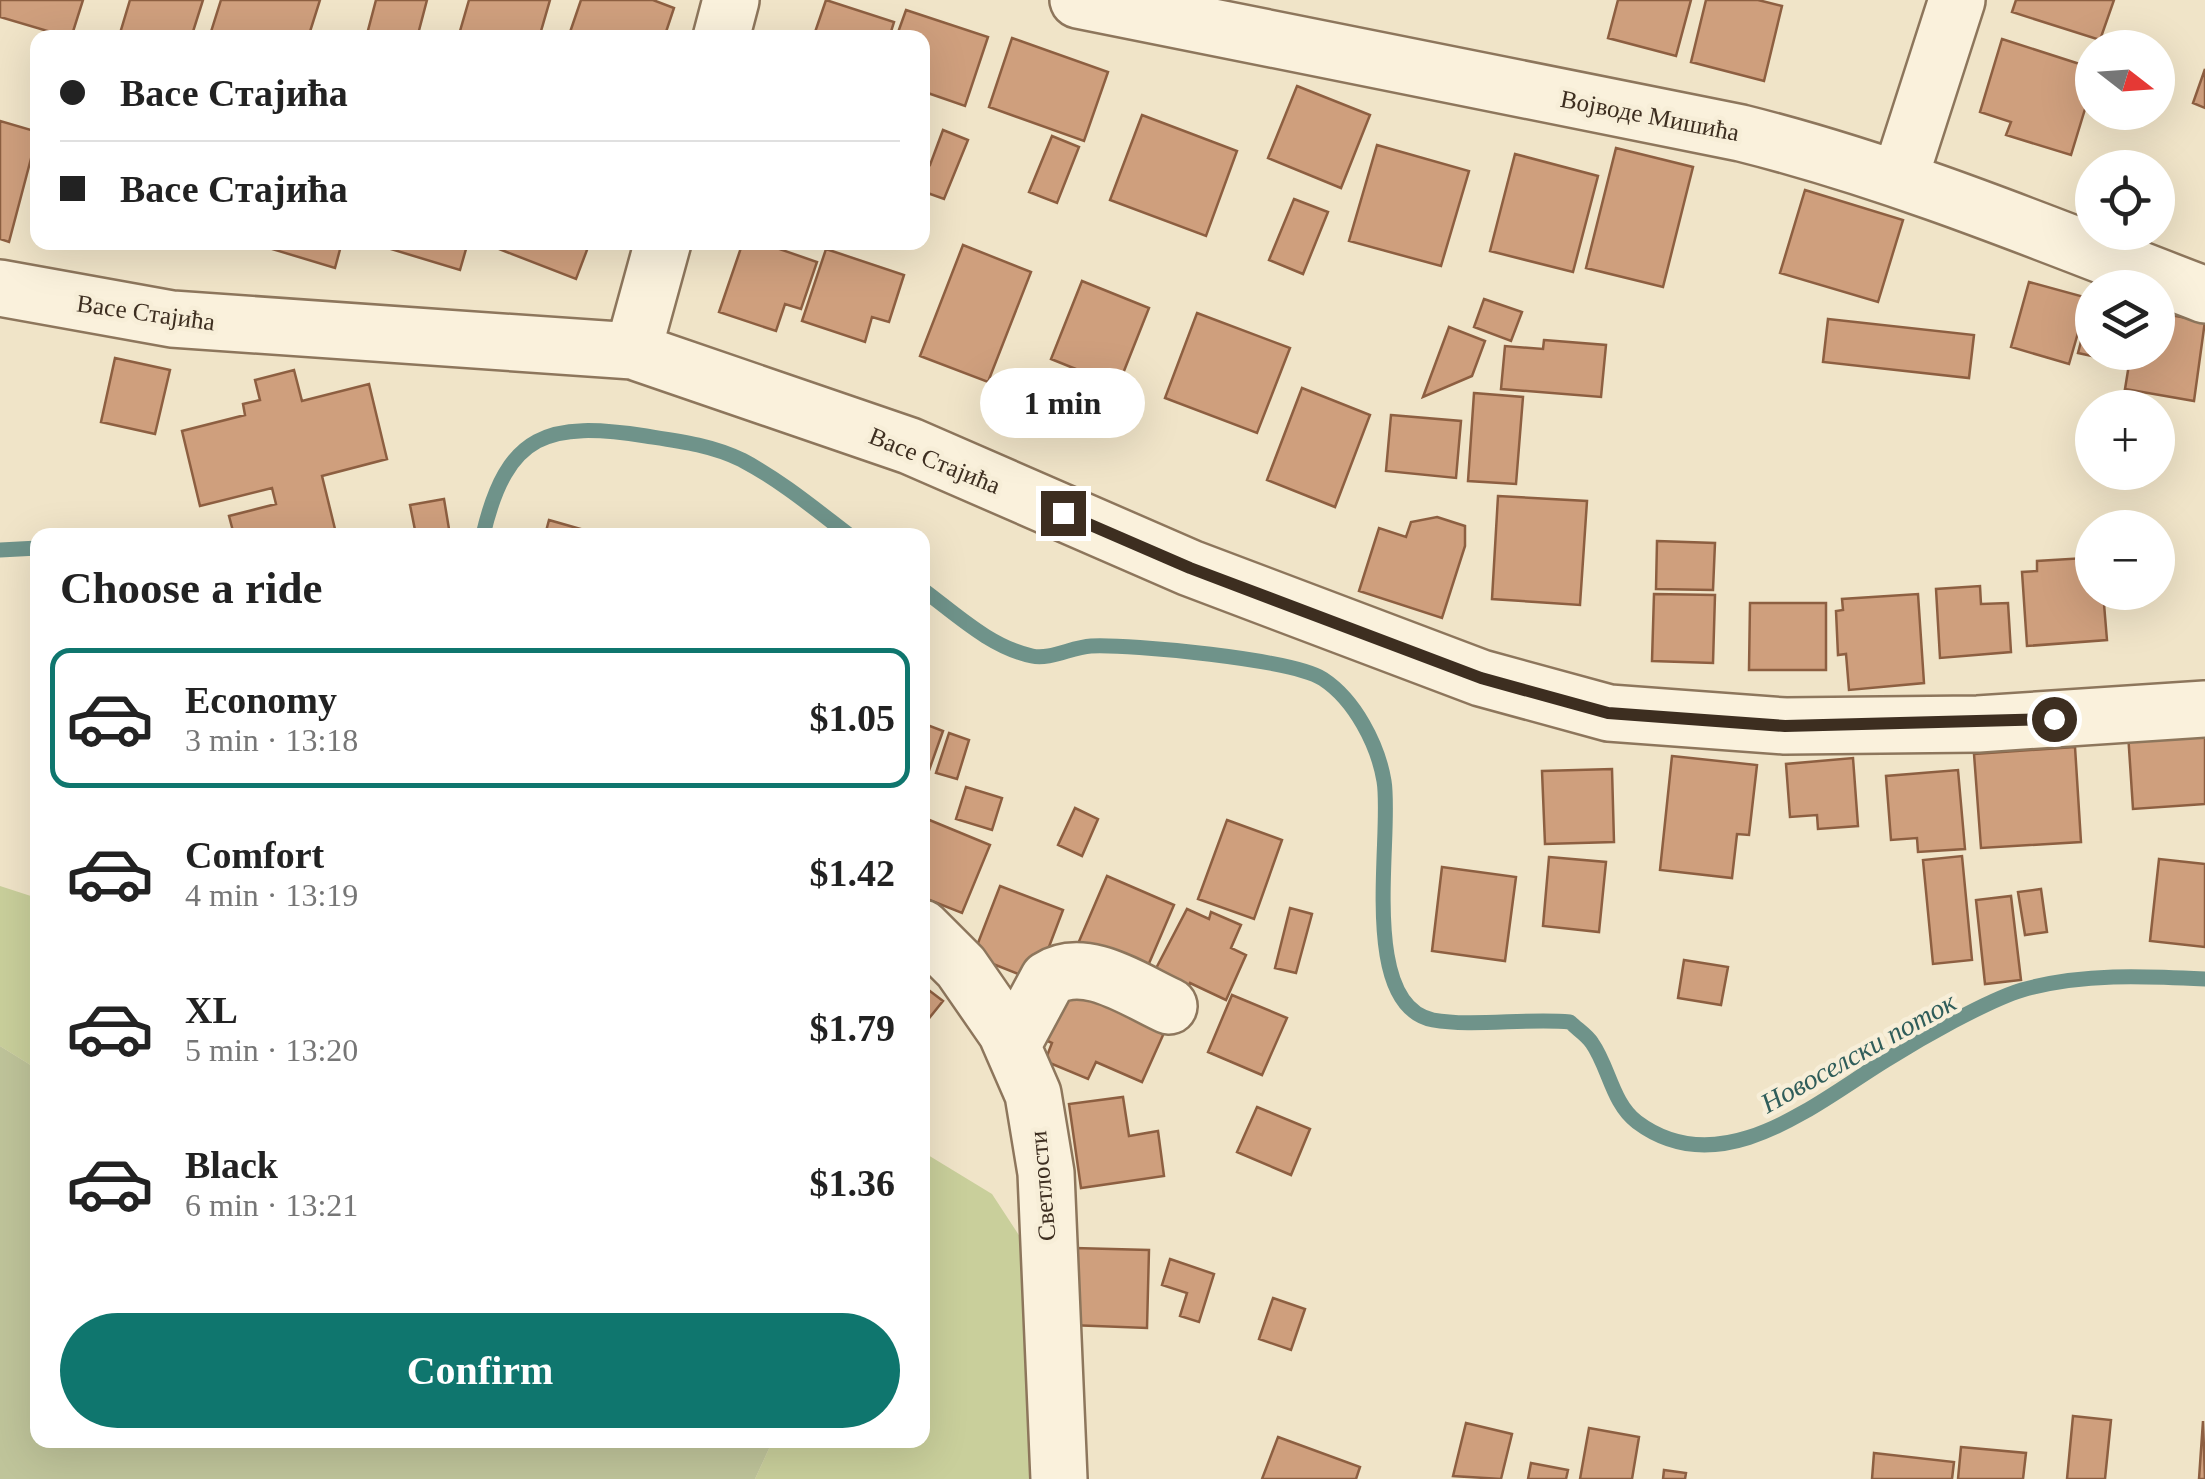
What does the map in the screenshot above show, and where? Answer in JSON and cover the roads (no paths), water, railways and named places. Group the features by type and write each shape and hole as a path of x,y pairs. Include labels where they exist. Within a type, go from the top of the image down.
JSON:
{"street":[{"path":"723,30 731,0"},
{"name":"Војводе Мишића","path":"1078,0 1741,133 1900,176 2205,294"},
{"path":"1900,176 1957,0"},
{"path":"633,350 662,250"},
{"name":"Васе Стајића","path":"0,288 172,320 633,350 910,446 1190,568 1481,678 1608,713 1785,726 1978,724 2205,709"},
{"name":"Светлости","path":"930,936 960,967 1012,1046 1033,1094 1046,1173 1059,1479"},
{"path":"1012,1046 1048,979 1057,972 1098,974 1169,1006"}],"waterway":[{"name":"Новоселски поток","path":"485,528 505,474 520,454 537,441 583,431 671,440 730,455 784,486 840,528"},
{"name":"Новоселски поток","path":"0,550 30,548"},
{"name":"Новоселски поток","path":"930,595 988,637 1032,656 1091,646 1140,648 1247,659 1323,679 1355,711 1381,767 1386,806 1386,951 1395,984 1409,1008 1433,1020 1448,1022 1570,1022 1592,1043 1629,1114 1669,1139 1701,1145 1767,1131 1934,1032 2022,990 2090,978 2205,979"}]}
